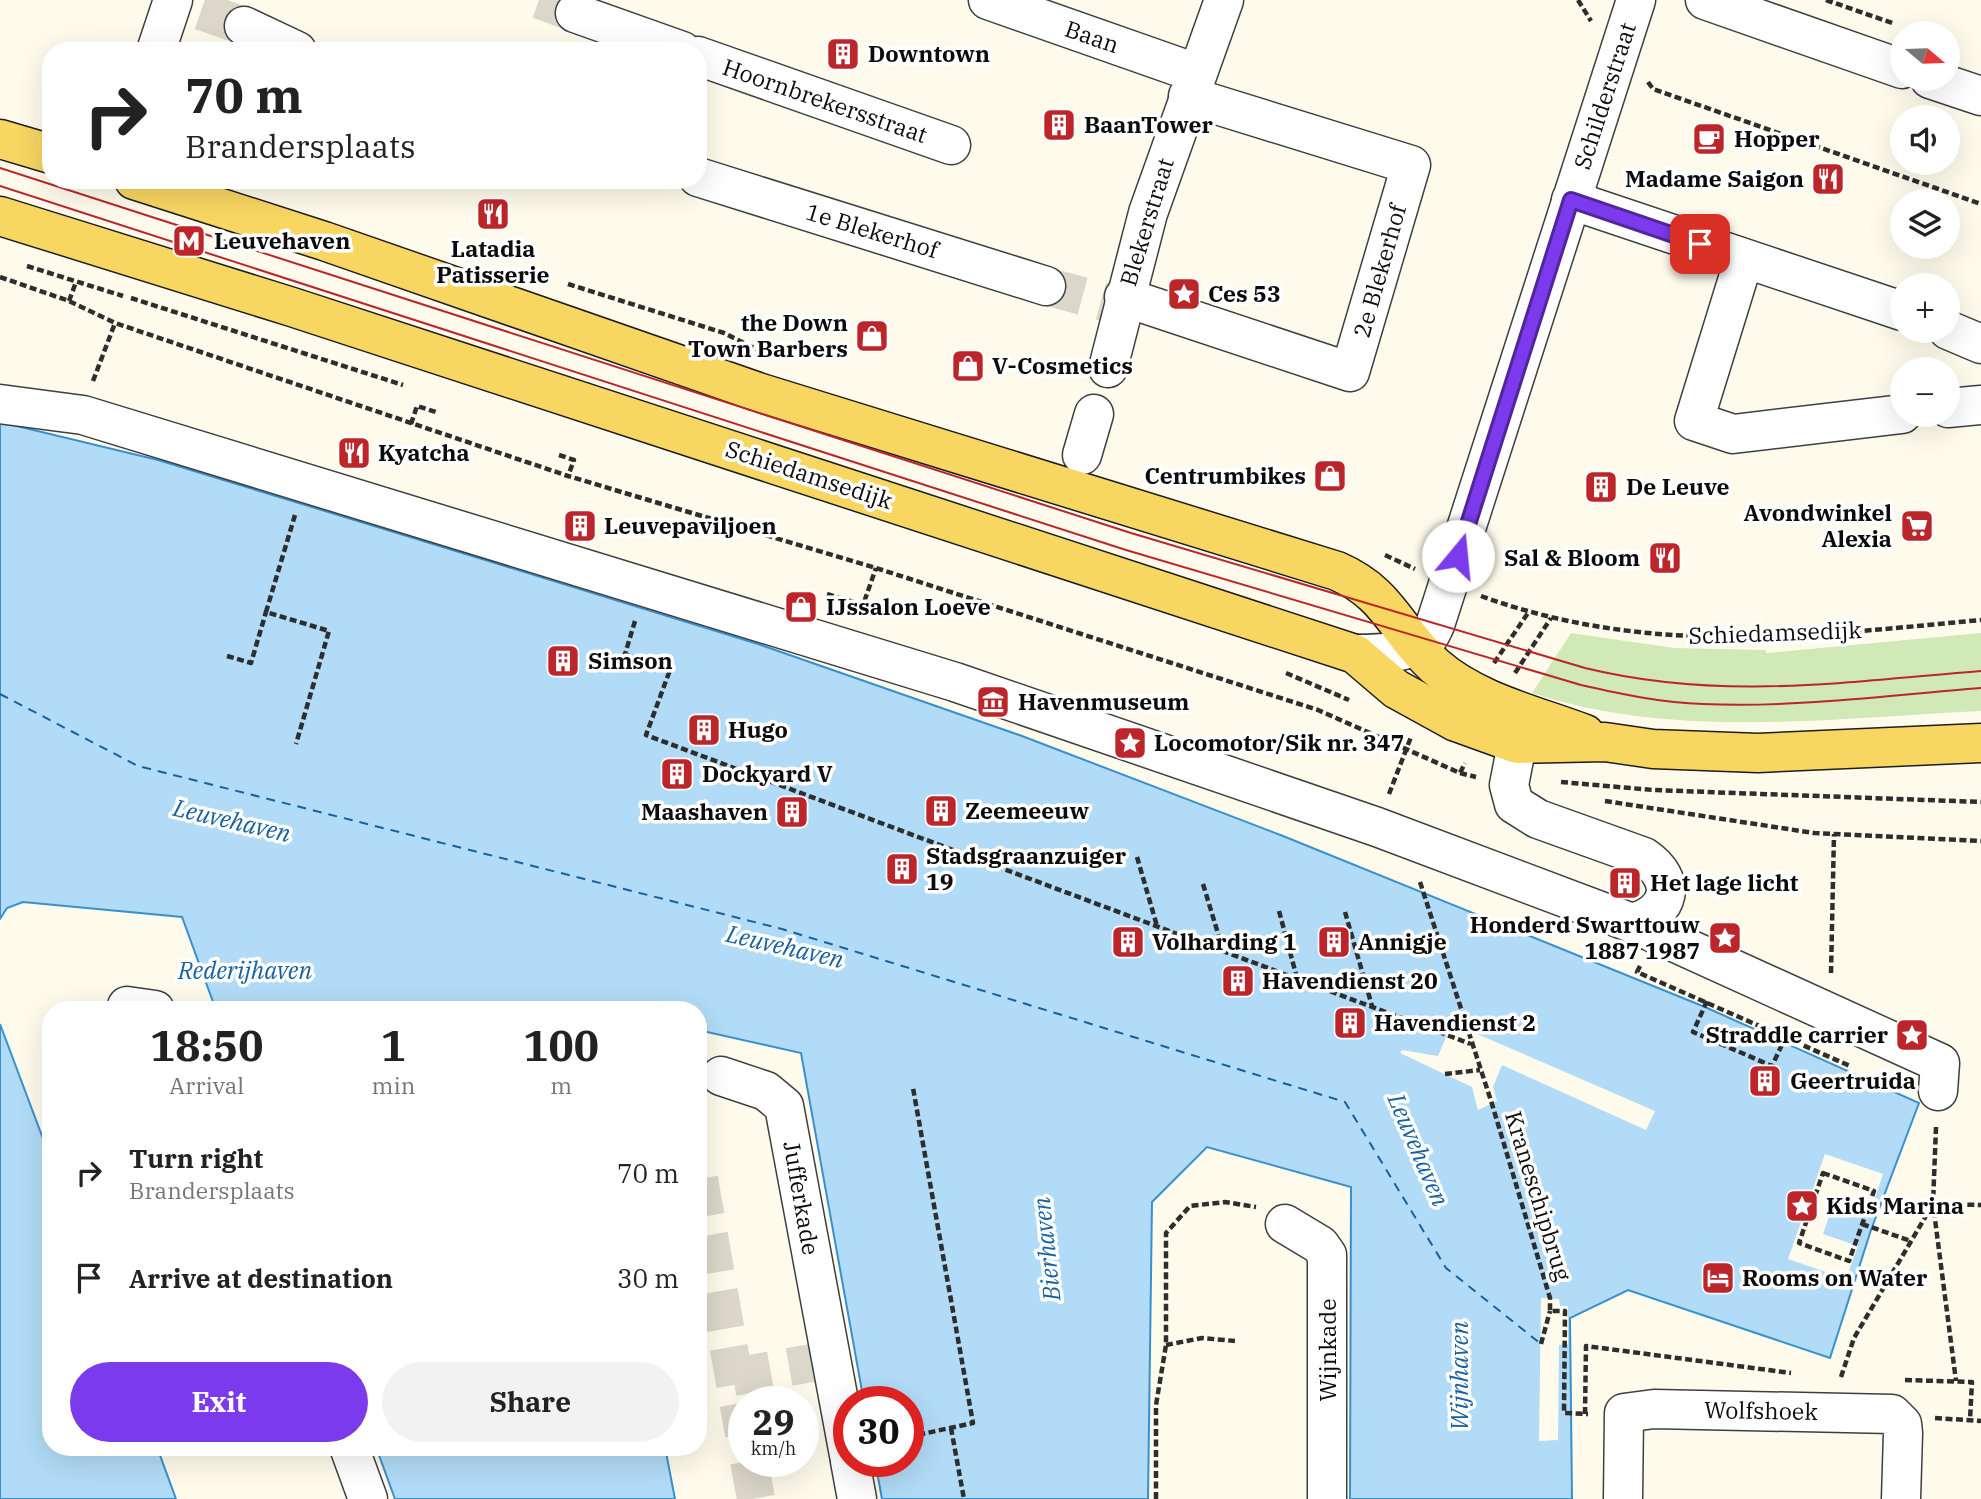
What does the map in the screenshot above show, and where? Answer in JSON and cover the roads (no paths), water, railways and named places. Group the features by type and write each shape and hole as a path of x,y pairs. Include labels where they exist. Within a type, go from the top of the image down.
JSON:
{"main road":[{"path":"0,139 42,151"},
{"name":"Schiedamsedijk","path":"162,189 324,241 761,393 1337,572 1355,579 1382,600 1413,646 1450,678 1475,693 1605,741 1653,749 1758,753 1981,743"},
{"name":"Schiedamsedijk","path":"0,216 306,311 1355,654 1396,689 1456,722 1517,744 1605,741"}],"street":[{"name":"Baan","path":"988,0 1192,85"},
{"name":"Blekerstraat","path":"1108,368 1148,212 1224,0"},
{"name":"Schilderstraat","path":"1413,646 1426,639 1431,632 1449,585 1636,0"},
{"path":"1705,0 1890,65"},
{"path":"161,42 182,4"},
{"path":"575,13 657,42"},
{"path":"244,26 278,42"},
{"name":"Hoornbrekersstraat","path":"707,60 951,145"},
{"name":"2e Blekerhof","path":"1123,302 1350,372 1411,165 1192,85"},
{"path":"1960,89 1981,96"},
{"name":"1e Blekerhof","path":"707,180 1046,285"},
{"path":"1571,200 1890,308"},
{"path":"1744,259 1694,421 1733,434 1890,415"},
{"path":"1960,335 1981,344"},
{"path":"0,404 83,415 305,481 955,682 1377,827 1632,923 1940,1063 1938,1102"},
{"path":"1960,407 1981,405"},
{"path":"1082,455 1094,414"},
{"path":"1355,654 1378,654 1413,646"},
{"path":"1517,744 1509,785 1514,804 1527,814 1644,857 1658,866 1666,888 1664,904 1652,918 1632,923"},
{"name":"Jufferkade","path":"721,1076 758,1087 784,1106 822,1361 833,1399"},
{"name":"Wijnkade","path":"1285,1224 1320,1245 1327,1255 1327,1499"},
{"name":"Wolfshoek","path":"1623,1499 1624,1413 1654,1409 1872,1412 1898,1418 1903,1433 1901,1499"},
{"path":"352,1456 368,1499"},
{"path":"853,1477 857,1499"}],"water":[{"path":"0,422 158,460 495,563 758,644 1022,736 1283,836 1705,1007 1919,1103 1871,1230 1830,1358 1628,1290 1570,1318 1572,1499 1350,1499 1351,1187 1207,1147 1152,1202 1148,1499 882,1499 878,1477 924,1477 924,1386 861,1386 801,1053 707,1032 707,1001 213,1001 182,917 23,902 7,908 0,919"},
{"path":"0,1024 42,1136 42,1456 160,1456 176,1499 0,1499"},
{"path":"379,1456 667,1456 675,1499 395,1499"}],"tunnel":[{"path":"539,0 575,13"},
{"path":"201,11 244,26"},
{"path":"1046,286 1122,307"},
{"path":"707,1224 736,1386"},
{"path":"733,1377 812,1363"},
{"path":"752,1477 756,1499"}],"tram line":[{"path":"0,168 42,182"},
{"path":"0,186 1126,550 1581,685 1672,702 1738,705 1808,703 1981,688"},
{"path":"65,189 1131,533 1585,668 1635,678 1734,686 1832,684 1981,671"}],"place":[{"name":"Downtown","path":"843,54"},
{"name":"BaanTower","path":"1059,125"},
{"name":"Hopper","path":"1709,139"},
{"name":"Madame Saigon","path":"1828,179"},
{"name":"Latadia Patisserie","path":"493,214"},
{"name":"Leuvehaven","path":"189,241"},
{"name":"Ces 53","path":"1184,294"},
{"name":"the Down Town Barbers","path":"872,336"},
{"name":"V-Cosmetics","path":"968,366"},
{"name":"Kyatcha","path":"354,453"},
{"name":"Centrumbikes","path":"1330,476"},
{"name":"De Leuve","path":"1601,487"},
{"name":"Leuvepaviljoen","path":"580,526"},
{"name":"Avondwinkel Alexia","path":"1917,526"},
{"name":"Sal & Bloom","path":"1665,558"},
{"name":"IJssalon Loeve","path":"801,607"},
{"name":"Simson","path":"563,661"},
{"name":"Havenmuseum","path":"993,702"},
{"name":"Hugo","path":"704,730"},
{"name":"Locomotor/Sik nr. 347","path":"1130,743"},
{"name":"Dockyard V","path":"677,774"},
{"name":"Zeemeeuw","path":"941,811"},
{"name":"Maashaven","path":"792,812"},
{"name":"Stadsgraanzuiger 19","path":"902,869"},
{"name":"Het lage licht","path":"1625,883"},
{"name":"Honderd Swarttouw 1887 1987","path":"1725,938"},
{"name":"Volharding 1","path":"1128,942"},
{"name":"Annigje","path":"1334,942"},
{"name":"Havendienst 20","path":"1238,981"},
{"name":"Havendienst 2","path":"1350,1023"},
{"name":"Straddle carrier","path":"1912,1035"},
{"name":"Geertruida","path":"1765,1081"},
{"name":"Kids Marina","path":"1802,1206"},
{"name":"Rooms on Water","path":"1718,1278"}],"water label":[{"name":"Rederijhaven","path":"245,971"},
{"name":"Bierhaven","path":"1047,1249"},
{"name":"Wijnhaven","path":"1460,1376"}]}
